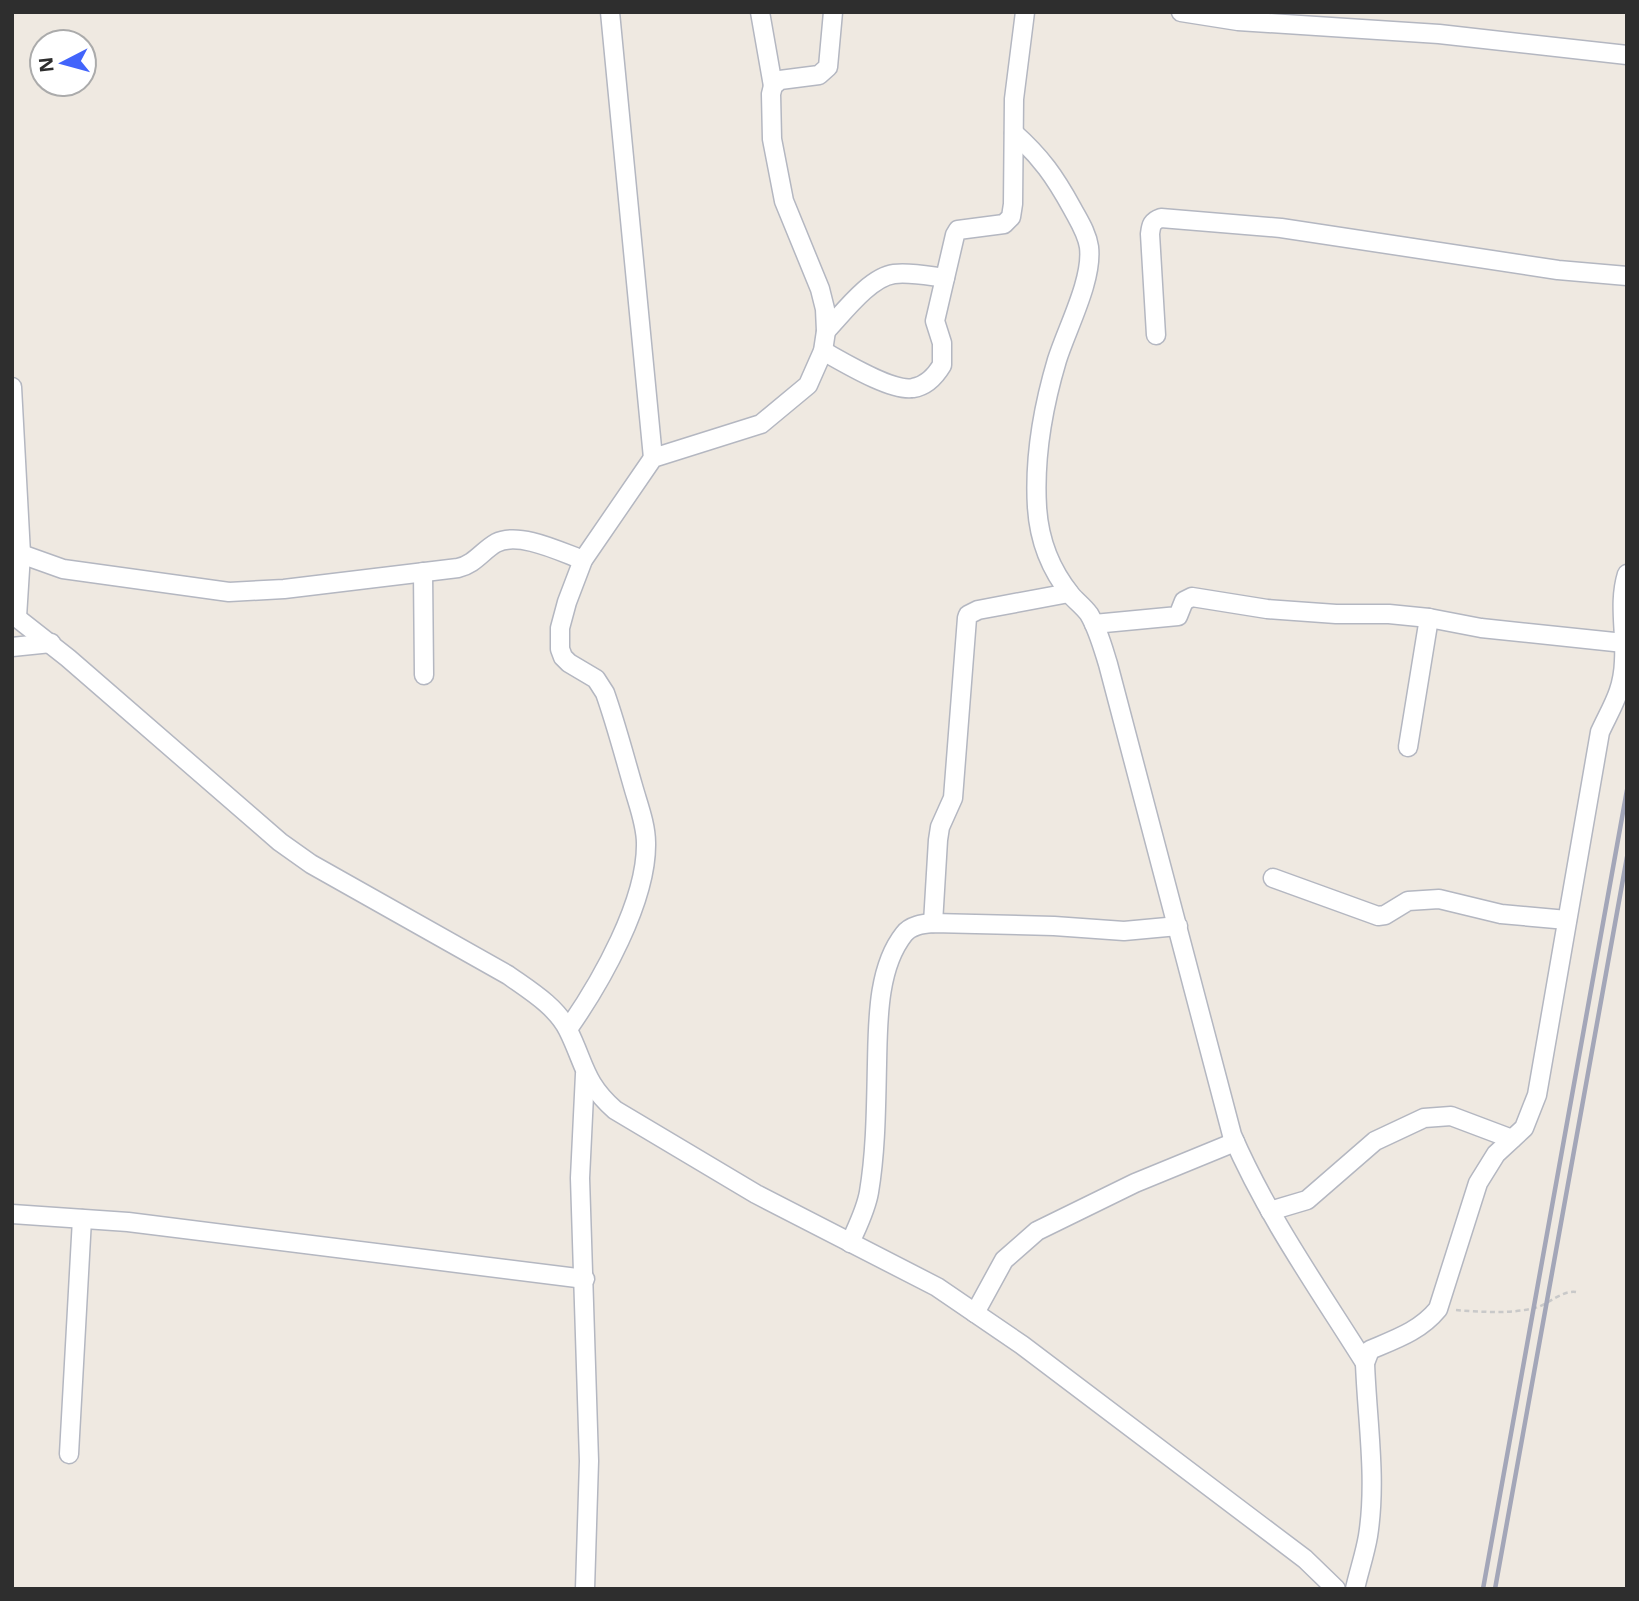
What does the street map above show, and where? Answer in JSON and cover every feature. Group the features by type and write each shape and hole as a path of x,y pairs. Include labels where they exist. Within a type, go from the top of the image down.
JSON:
{"street":[{"path":"610,12 653,458"},
{"path":"568,1029 595,987 627,923 639,894 646,843 640,810 605,693 596,679 569,663 560,649 559,639 564,615 583,560 653,458 761,425 808,385 823,351 825,309 820,289 784,201 772,139 773,86 760,12"},
{"path":"773,86 780,80 819,75 828,67 834,12"},
{"path":"823,351 869,376 913,389 926,384 942,365 942,344 935,321 958,230 1004,224 1011,217 1014,100 1025,12"},
{"path":"1181,12 1248,22 1451,35 1627,55"},
{"path":"1014,133 1036,153 1055,177 1086,234 1089,249 1088,268 1048,393 1038,448 1037,507 1040,536 1050,564 1094,624 1108,664 1235,1142 1248,1173 1270,1211 1365,1363"},
{"path":"1156,335 1150,234 1155,220 1161,218 1281,228 1558,270 1627,276"},
{"path":"826,331 873,284 885,276 904,274 945,278"},
{"path":"12,387 21,554 14,615 51,643 280,842 311,864 508,975 537,996 568,1029 585,1074 615,1110 756,1194 937,1287 1023,1345 1305,1559 1336,1589"},
{"path":"21,554 63,569 229,592 284,589 465,566 495,544 507,540 534,543 583,560"},
{"path":"424,572 424,675"},
{"path":"1355,1589 1368,1537 1371,1504 1372,1466 1365,1363 1370,1350 1403,1337 1438,1309 1478,1183 1496,1154 1524,1128 1537,1095 1600,732 1620,689 1624,660 1622,601 1627,574"},
{"path":"933,923 940,827 953,798 968,615 978,610 1069,593"},
{"path":"1094,624 1178,616 1184,601 1192,597 1268,609 1336,614 1366,612 1429,618 1481,628 1624,643"},
{"path":"1408,747 1429,618"},
{"path":"12,647 51,643"},
{"path":"1273,878 1378,916 1385,915 1408,901 1439,899 1502,915 1567,920"},
{"path":"850,1243 869,1193 874,1132 876,1025 887,971 905,932 921,924 933,923 1124,931 1178,926"},
{"path":"584,1589 589,1461 580,1178 585,1074"},
{"path":"1270,1211 1307,1200 1375,1141 1424,1118 1451,1116 1512,1139"},
{"path":"975,1313 1004,1260 1037,1231 1135,1183 1235,1142"},
{"path":"12,1214 128,1222 584,1279"},
{"path":"69,1454 82,1219"}],"path":[{"path":"1438,1309 1499,1311 1533,1308 1569,1291 1576,1292"}],"railway":[{"path":"1483,1589 1627,790"},
{"path":"1495,1589 1627,857"}]}
